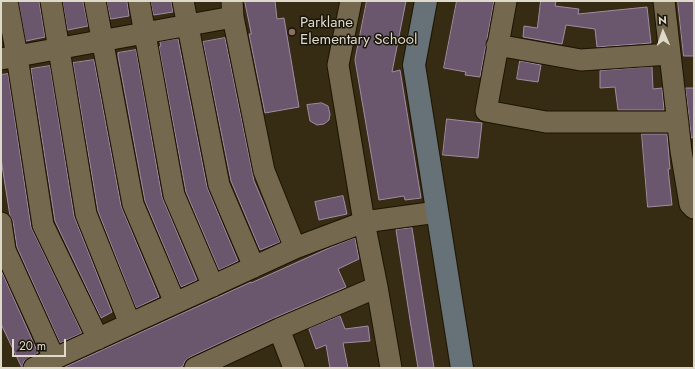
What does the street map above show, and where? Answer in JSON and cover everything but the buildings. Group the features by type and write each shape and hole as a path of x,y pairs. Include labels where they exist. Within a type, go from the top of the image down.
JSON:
{"street":[{"path":"7,1 9,57 42,225 98,339"},
{"path":"51,1 86,214 130,324"},
{"path":"94,1 133,204 175,303"},
{"path":"139,1 174,195 213,286"},
{"path":"183,1 219,184 254,267"},
{"path":"351,1 338,65 364,222 391,368"},
{"path":"426,1 414,65 462,368"},
{"path":"506,1 486,111 546,122 678,122"},
{"path":"664,1 678,122 688,151 690,204 694,208"},
{"path":"9,57 188,26 232,9 264,171 295,248"},
{"path":"497,45 581,60 670,54"},
{"path":"34,368 295,248 364,222 437,212"},
{"path":"1,223 6,250 54,358"},
{"path":"195,368 221,362 279,329 377,287"},
{"path":"279,329 294,368"}],"place":[{"name":"Parklane Elementary School","path":"292,32"}]}
